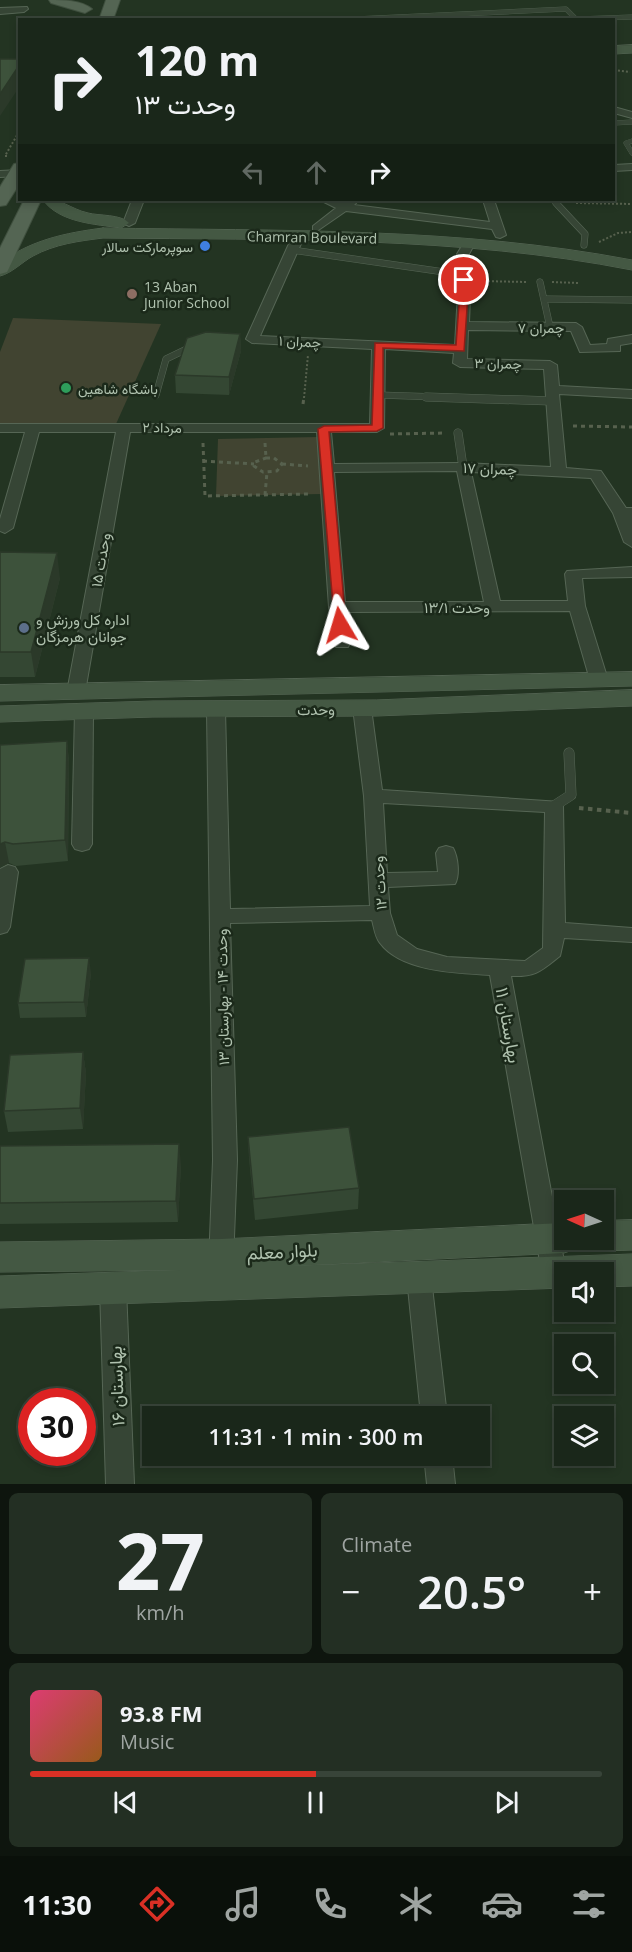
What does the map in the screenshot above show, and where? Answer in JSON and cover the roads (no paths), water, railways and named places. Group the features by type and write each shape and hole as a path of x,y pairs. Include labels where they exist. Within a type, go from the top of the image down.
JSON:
{"main road":[{"path":"56,0 84,10"},
{"path":"107,18 113,0"},
{"path":"0,201 18,172"},
{"path":"0,270 32,201"}],"street":[{"path":"0,11 24,9"},
{"path":"615,50 632,49"},
{"path":"615,110 632,115"},
{"path":"615,168 632,167"},
{"path":"0,174 18,170"},
{"name":"Chamran Boulevard","path":"52,201 56,206 75,214 124,223 429,230 588,245 632,256"},
{"path":"103,233 53,232 53,224 124,223 137,201"},
{"path":"328,201 342,207 499,235 489,201"},
{"path":"316,228 353,201"},
{"name":"Chamran Boulevard","path":"0,270 16,258 48,242 103,233 295,243 469,243 499,235 632,265"},
{"name":"چمران ۱","path":"295,243 246,339 461,349"},
{"name":"چمران ۳","path":"469,243 463,254 465,275 460,363 550,365 560,471"},
{"name":"چمران ۷","path":"463,326 576,327 585,349 615,348 613,342 632,339"},
{"path":"378,395 379,345"},
{"path":"553,396 632,394"},
{"name":"مرداد ۲","path":"0,428 377,428 378,395"},
{"name":"وحدت ۱۵","path":"82,844 80,701 124,427"},
{"path":"5,528 33,428"},
{"path":"324,429 337,607 342,643"},
{"path":"463,467 493,607"},
{"name":"چمران ۱۷","path":"327,468 463,467 596,474 626,513"},
{"path":"626,513 632,542"},
{"path":"599,680 577,606 573,574 632,572"},
{"name":"وحدت ۱۳/۱","path":"337,607 577,606"},
{"name":"وحدت","path":"0,714 80,701 350,687 632,679"},
{"name":"وحدت","path":"0,693 216,710 362,708 632,698"},
{"name":"وحدت ۱۲","path":"362,708 373,796 380,913 388,939 410,955 447,965 499,967"},
{"name":"وحدت ۱۴ - بهارستان ۱۳","path":"216,710 225,1160 221,1269"},
{"path":"373,796 554,806"},
{"name":"بهارستان ۱۱","path":"554,806 555,930 553,951 529,969 499,967 554,1228"},
{"path":"378,880 448,879 446,853"},
{"path":"0,927 8,872"},
{"path":"221,916 380,913"},
{"path":"555,930 632,936"},
{"path":"614,1236 632,1235"},
{"name":"بلوار معلم","path":"0,1292 113,1288 221,1269 554,1238"},
{"name":"بلوار معلم","path":"0,1257 419,1278 554,1272"},
{"name":"بلوار معلم","path":"614,1271 632,1270"},
{"path":"419,1278 433,1406"},
{"name":"بهارستان ۱۶","path":"113,1288 120,1484"},
{"path":"439,1466 441,1484"}],"lane":[{"path":"375,18 566,9 575,18"},
{"path":"604,18 632,17"},
{"path":"615,123 632,122"},
{"path":"632,141 626,143 632,153"},
{"path":"556,203 585,234 588,245"},
{"path":"295,243 465,275"},
{"path":"540,282 550,327"},
{"path":"545,299 632,300"},
{"path":"156,395 166,359 185,349 205,343"},
{"path":"378,395 553,396"},
{"path":"458,433 463,467"},
{"path":"554,806 572,795 569,753"}],"place":[{"name":"سوپرمارکت سالار","path":"205,246"},
{"name":"13 Aban Junior School","path":"132,294"},
{"name":"باشگاه شاهین","path":"66,388"},
{"name":"اداره کل ورزش و جوانان هرمزگان","path":"24,628"}]}
